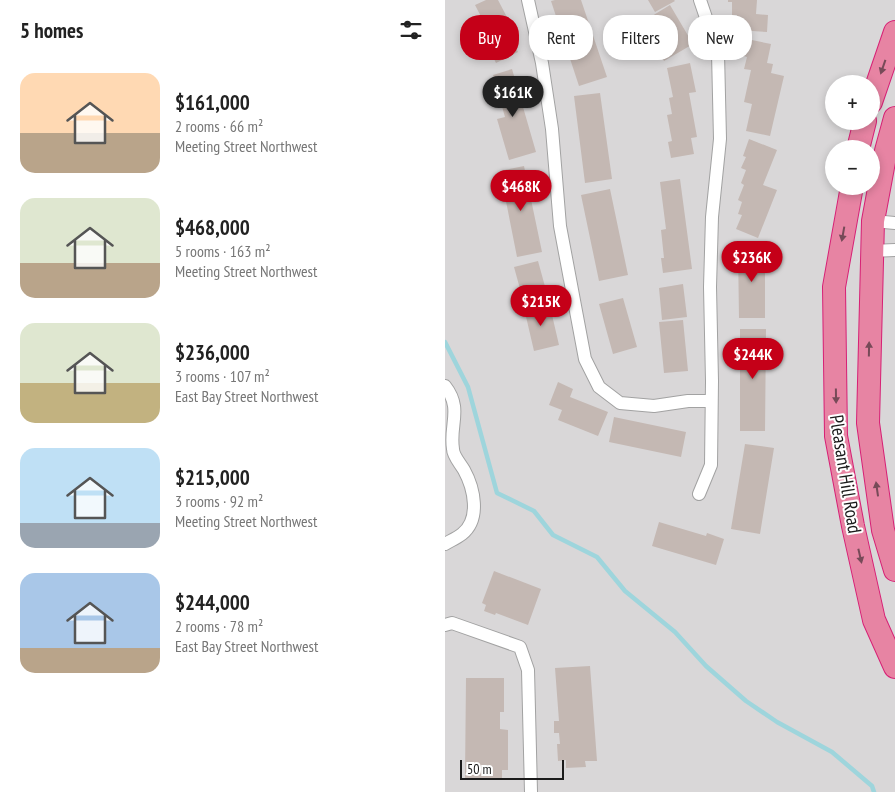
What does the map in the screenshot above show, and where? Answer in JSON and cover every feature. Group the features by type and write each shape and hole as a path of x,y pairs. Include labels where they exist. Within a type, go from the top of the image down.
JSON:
{"highway":[{"path":"880,76 895,32"},
{"name":"Pleasant Hill Road","path":"895,118 886,151 873,221 868,423 883,530 895,570"},
{"name":"Pleasant Hill Road","path":"849,195 834,287 836,436 853,526 874,620 895,667"}],"street":[{"path":"528,0 542,63 552,129 560,226 585,359 599,386 620,403 654,406 688,401 711,401"},
{"path":"699,494 711,465 710,287 712,217 720,140 718,53 700,0"},
{"path":"873,221 895,223"},
{"path":"871,251 895,250"},
{"path":"445,386 450,392 456,414 453,451 465,472 474,497 473,520 463,534 445,544"},
{"path":"445,625 452,622 520,647 528,670 531,792"}],"shaded area":[{"path":"445,0 895,0 895,792 445,792"}],"building":[{"path":"486,0 498,0 506,15 480,15 475,5"},
{"path":"581,0 586,15 556,15 551,1"},
{"path":"648,0 674,0 675,1 655,12"},
{"path":"728,0 757,0 756,14 768,15 767,32 752,31 752,15 732,15 732,2 728,2"},
{"path":"670,5 676,15 654,15"},
{"path":"678,19 688,36 688,47 678,53"},
{"path":"593,36 607,77 579,86 570,60 593,60"},
{"path":"752,40 771,44 767,63 773,64 771,73 784,76 770,136 746,131 752,104 744,102 751,70 744,69 746,60 752,60"},
{"path":"690,63 696,92 689,93 697,137 691,138 694,154 671,158 668,142 672,141 667,115 672,114 669,98 673,97 667,68"},
{"path":"512,69 536,152 509,160 497,119 505,117 493,75"},
{"path":"600,93 612,179 585,183 574,96"},
{"path":"749,139 777,150 763,185 777,190 758,238 736,229 742,215 738,214 742,202 738,200 744,185 741,183 746,170 741,168 746,157 743,156"},
{"path":"524,166 542,252 517,257 500,171"},
{"path":"680,179 692,269 663,273 661,258 664,258 661,230 666,229 660,182"},
{"path":"610,189 628,275 599,281 581,195"},
{"path":"738,249 765,249 765,318 739,318"},
{"path":"538,261 549,301 525,307 514,267"},
{"path":"683,284 687,317 662,320 659,288"},
{"path":"623,298 637,347 613,354 599,304"},
{"path":"549,302 559,345 534,351 524,308"},
{"path":"683,320 688,371 664,373 659,322"},
{"path":"740,329 766,329 765,431 740,431"},
{"path":"558,382 573,389 570,397 608,412 598,436 558,420 562,410 549,405"},
{"path":"614,417 686,432 681,457 609,442"},
{"path":"745,444 774,448 760,534 731,529"},
{"path":"659,522 706,536 707,533 724,539 716,565 652,546"},
{"path":"494,571 541,589 528,625 496,613 495,615 484,611 486,605 482,603"},
{"path":"590,666 597,761 585,761 586,767 566,768 566,760 558,761 557,744 560,744 559,733 554,733 554,721 559,721 555,668"},
{"path":"466,678 504,678 504,712 500,712 500,729 508,730 508,770 502,770 502,778 465,778"}],"waterway":[{"path":"445,342 468,387 497,493 534,511 553,535 597,557 625,591 675,632 706,666 746,701 777,722 832,752 872,786 874,792"}]}
